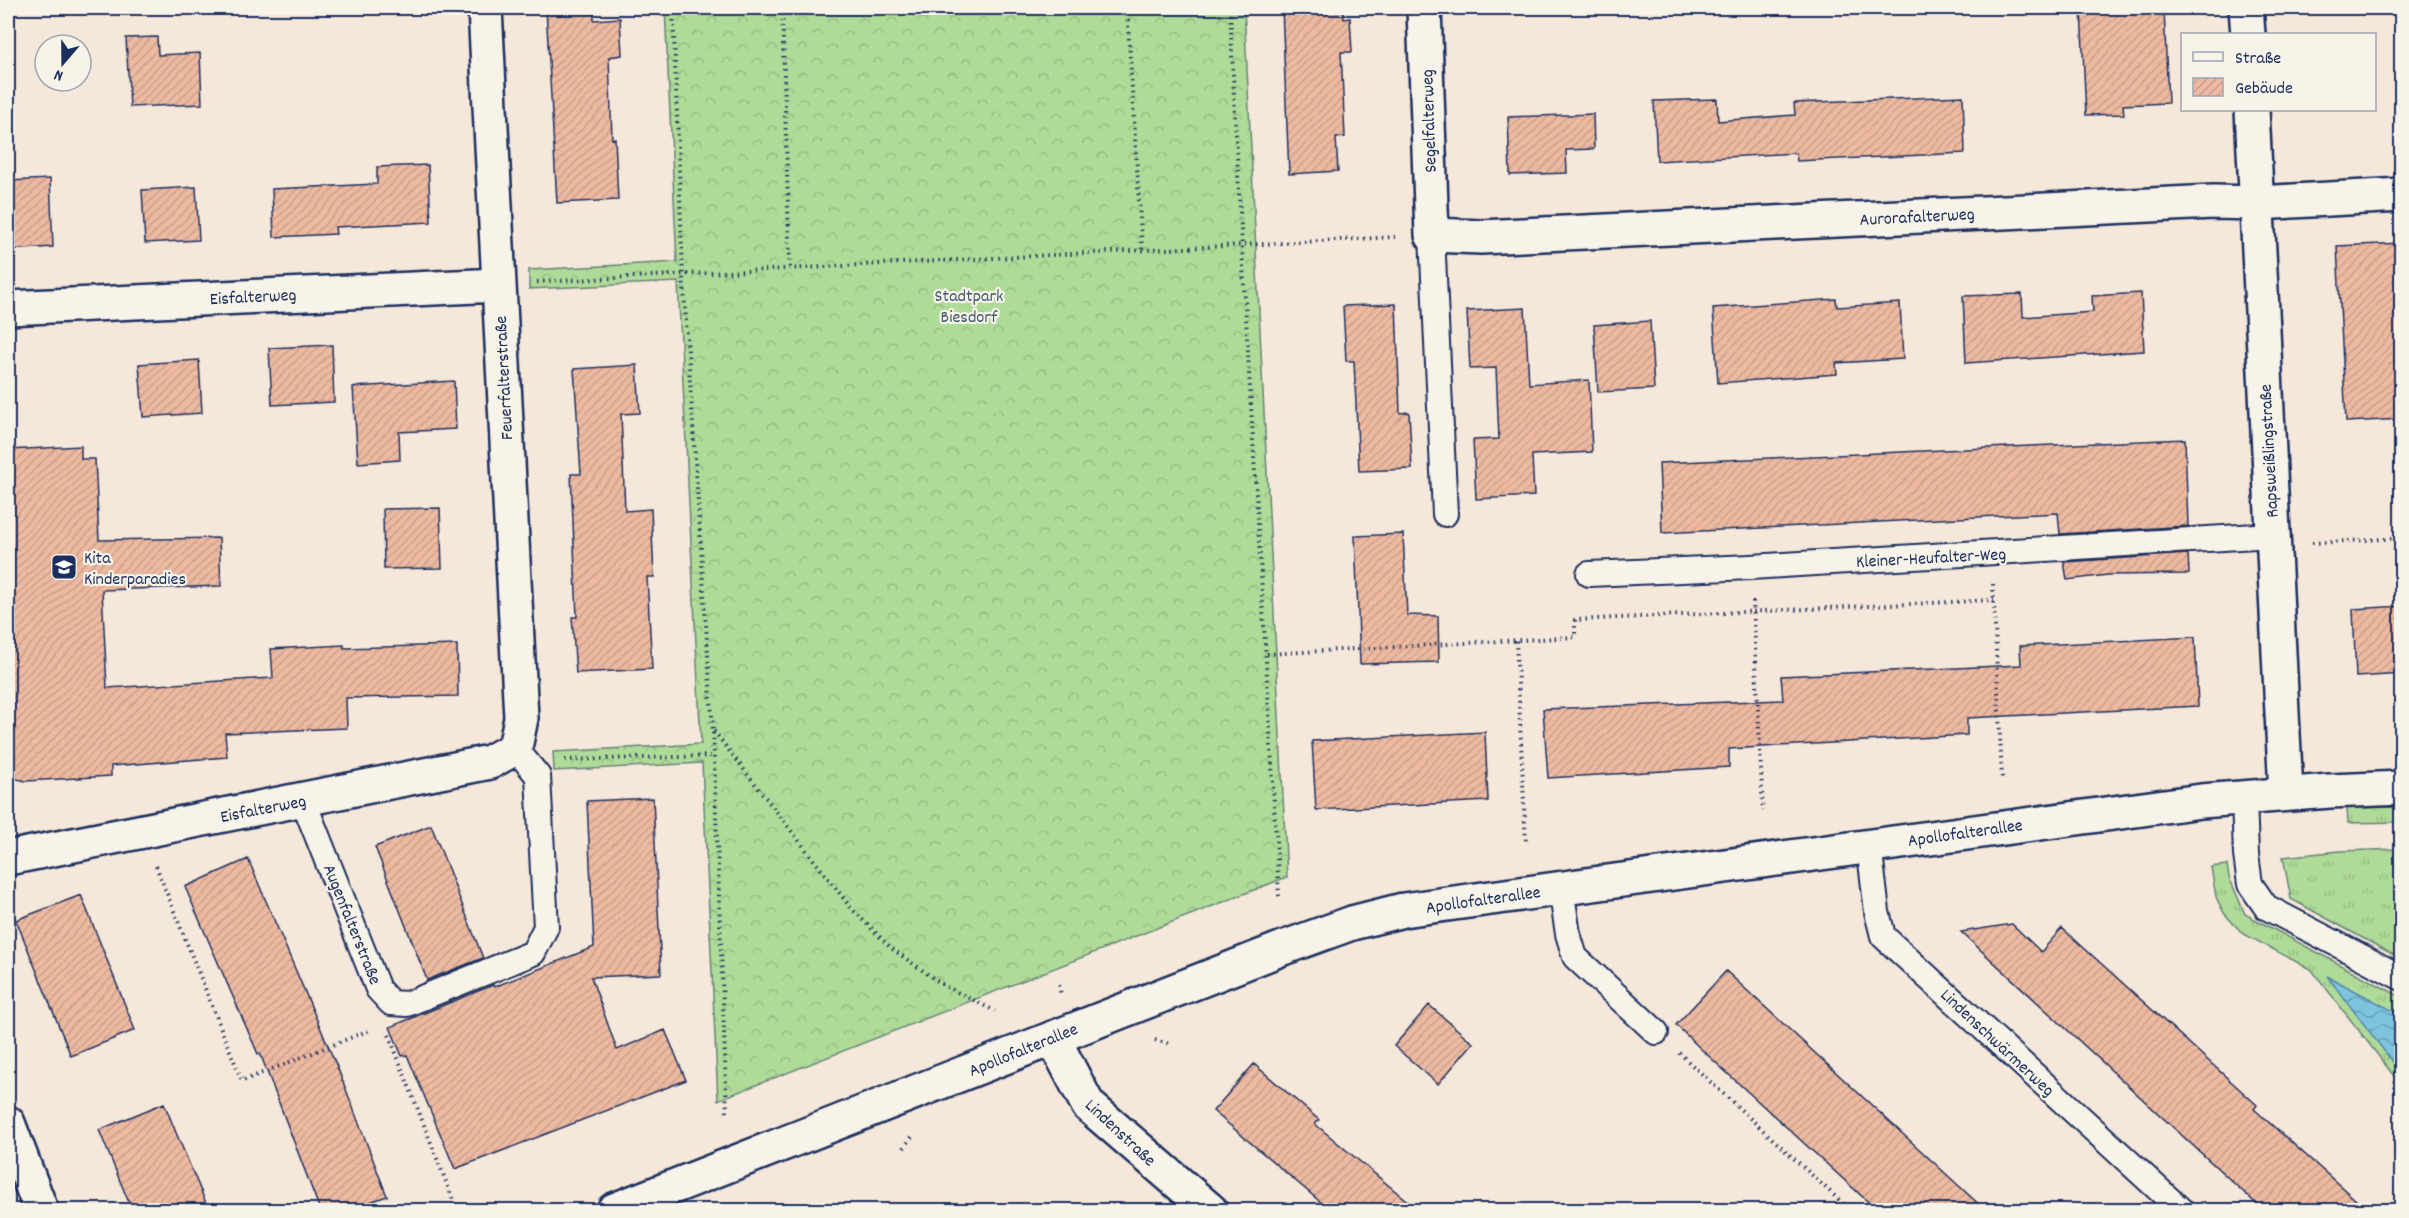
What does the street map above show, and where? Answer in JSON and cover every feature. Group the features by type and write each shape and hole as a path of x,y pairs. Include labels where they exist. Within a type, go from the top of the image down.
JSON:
{"street":[{"name":"Feuerfalterstraße","path":"485,8 521,718 515,748"},
{"name":"Segelfalterweg","path":"1424,8 1432,235"},
{"path":"2247,8 2248,33"},
{"name":"Rapsweißlingstraße","path":"2252,111 2286,793"},
{"name":"Aurorafalterweg","path":"1432,235 1481,237 2402,195"},
{"name":"Eisfalterweg","path":"8,308 498,285"},
{"name":"Eisfalterweg","path":"8,858 490,762 515,748"},
{"name":"Apollofalterallee","path":"614,1210 1272,952 1352,923 1403,910 2201,801 2286,793 2402,788"},
{"name":"Lindenstraße","path":"1053,1038 1088,1106 1210,1210"},
{"path":"8,1123 41,1210"}],"lane":[{"path":"1432,235 1445,514"},
{"name":"Kleiner-Heufalter-Weg","path":"1589,574 1751,567 2272,535"},
{"name":"Augenfalterstraße","path":"303,800 388,1013 533,953 546,927 538,776 515,748"},
{"path":"2244,797 2246,855 2250,884 2266,908 2402,978"},
{"name":"Lindenschwärmerweg","path":"1869,845 1876,903 1883,936 2181,1210"},
{"path":"1561,888 1568,934 1575,957 1656,1032"}],"path":[{"path":"673,8 684,275 713,731 727,1114"},
{"path":"782,8 790,270"},
{"path":"1127,8 1142,250"},
{"path":"1230,8 1241,244 1267,654 1279,897"},
{"path":"498,285 1432,235"},
{"path":"2311,543 2402,538"},
{"path":"1991,553 2002,778"},
{"path":"1751,567 1763,812"},
{"path":"1267,654 1575,637 1575,620 1994,600"},
{"path":"1516,641 1526,843"},
{"path":"713,731 851,908 891,948 943,985 994,1011"},
{"path":"515,748 555,760 714,756"},
{"path":"146,831 155,865 242,1081 388,1013 457,1210"},
{"path":"1676,1051 1850,1210"}],"green space":[{"name":"Stadtpark Biesdorf","path":"665,8 1244,8 1287,877 718,1100 702,763 554,771 553,752 701,744 678,282 529,289 529,270 677,262"},
{"path":"2401,807 2401,822 2348,823 2347,808"},
{"path":"2401,849 2401,959 2291,899 2283,857 2340,851"},
{"path":"2227,865 2229,877 2245,914 2401,997 2401,1085 2312,970 2242,933 2224,913 2216,897 2211,867"}],"water":[{"path":"2327,976 2401,1015 2401,1073"}],"building":[{"path":"546,8 594,8 594,20 620,18 622,55 609,57 612,139 615,138 618,200 557,203"},
{"path":"1282,8 1343,8 1344,19 1350,18 1352,52 1341,52 1345,137 1336,138 1338,171 1289,174"},
{"path":"2081,8 2164,8 2168,103 2123,105 2124,114 2086,115"},
{"path":"157,37 158,55 200,53 202,104 130,107 126,38"},
{"path":"1963,96 1965,153 1797,161 1796,153 1657,161 1654,101 1717,99 1718,121 1795,115 1794,103"},
{"path":"1593,114 1594,149 1566,150 1567,173 1510,175 1508,117"},
{"path":"428,165 431,222 335,227 336,234 274,237 272,189 377,184 377,167"},
{"path":"50,179 53,247 8,250 8,181"},
{"path":"196,187 199,240 145,243 142,190"},
{"path":"2402,243 2402,419 2346,422 2337,246"},
{"path":"2141,293 2144,351 1966,363 1963,296 2022,294 2023,317 2093,312 2092,296"},
{"path":"1836,299 1837,307 1900,303 1903,359 1836,363 1837,374 1718,383 1713,308"},
{"path":"1396,304 1400,413 1409,412 1412,469 1359,471 1354,361 1346,361 1343,306"},
{"path":"1525,308 1529,384 1589,380 1592,452 1532,455 1534,496 1476,499 1473,440 1499,439 1496,368 1470,369 1467,311"},
{"path":"1650,321 1654,389 1598,392 1594,325"},
{"path":"332,345 334,402 272,405 269,348"},
{"path":"199,360 202,413 143,417 139,364"},
{"path":"637,365 640,413 621,414 625,511 651,509 654,577 647,577 652,669 576,673 572,617 577,617 571,474 581,474 574,369"},
{"path":"454,381 456,429 399,432 400,460 358,463 353,387"},
{"path":"2185,439 2188,526 2060,534 2058,513 1662,533 1659,463"},
{"path":"81,446 81,459 95,459 99,540 219,538 221,586 102,590 107,688 273,678 271,649 344,645 344,648 457,645 458,696 346,698 347,728 225,733 227,757 111,766 111,776 26,781 8,777 8,450"},
{"path":"440,508 442,568 384,569 383,509"},
{"path":"1403,534 1407,615 1438,616 1439,662 1360,664 1355,536"},
{"path":"2188,554 2189,574 2108,575 2067,580 2064,562"},
{"path":"2402,606 2402,674 2356,677 2353,609"},
{"path":"2195,637 2198,706 1967,718 1967,735 1729,749 1729,767 1548,778 1543,709 1783,700 1781,676 2021,665 2020,646"},
{"path":"1485,732 1488,801 1316,810 1312,741"},
{"path":"653,798 661,974 591,977 617,1050 665,1030 686,1080 455,1169 407,1055 402,1056 390,1027 594,947 587,801"},
{"path":"431,825 483,958 427,980 375,847"},
{"path":"248,859 338,1069 387,1196 347,1210 320,1210 260,1053 258,1054 185,887"},
{"path":"81,895 135,1030 71,1056 16,920"},
{"path":"2012,924 2041,952 2062,928 2257,1105 2254,1109 2367,1210 2263,1210 1961,932"},
{"path":"1726,971 1985,1210 1877,1210 1701,1049 1676,1025"},
{"path":"1429,1005 1473,1043 1438,1084 1394,1046"},
{"path":"1254,1064 1319,1120 1315,1124 1418,1210 1330,1210 1213,1111"},
{"path":"164,1103 209,1210 132,1210 99,1130"}],"place":[{"name":"Kita Kinderparadies","path":"64,567"}]}
